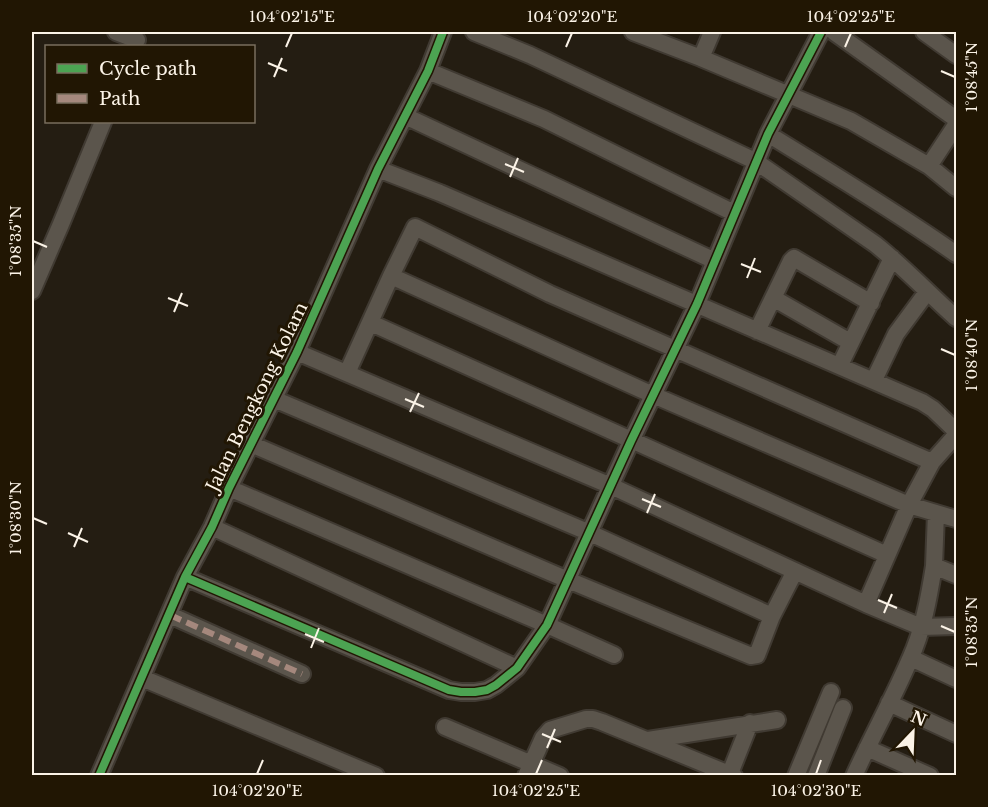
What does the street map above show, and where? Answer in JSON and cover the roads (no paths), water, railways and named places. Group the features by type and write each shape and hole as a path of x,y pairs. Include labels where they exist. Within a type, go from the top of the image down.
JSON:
{"street":[{"path":"116,32 137,39"},
{"name":"Jalan Bengkong Kolam","path":"99,776 185,577 212,527 297,352 378,169 428,71 443,32"},
{"path":"474,32 530,55 755,161 875,244 957,318"},
{"path":"633,32 788,93 852,121 930,166 957,188"},
{"path":"701,58 712,32"},
{"path":"185,577 449,690 475,692 486,690 517,668 547,625 697,304 755,161 821,32"},
{"path":"834,32 957,119"},
{"path":"924,32 957,55"},
{"path":"428,71 544,119 734,213"},
{"path":"405,116 715,261"},
{"path":"32,291 103,123"},
{"path":"930,166 957,125"},
{"path":"768,134 901,216 957,254"},
{"path":"378,169 440,193 840,365 933,409 957,433 951,451 932,462 909,505 866,604"},
{"path":"347,373 415,227 550,294 932,462"},
{"path":"757,331 794,258 871,303"},
{"path":"840,365 892,258"},
{"path":"391,276 653,395 909,505 957,519"},
{"path":"874,380 896,334 927,292"},
{"path":"773,298 850,342"},
{"path":"371,323 887,555"},
{"path":"297,352 611,486 866,604 921,627 957,626"},
{"path":"274,399 590,533 772,616"},
{"path":"251,444 751,656 757,655 760,650 772,616 795,571"},
{"path":"229,488 614,655"},
{"path":"854,776 911,658 921,627 934,566 936,513"},
{"path":"212,527 517,668"},
{"path":"934,566 957,575"},
{"path":"170,615 302,674"},
{"path":"911,658 957,679"},
{"path":"142,678 376,776"},
{"path":"796,776 831,692"},
{"path":"889,703 957,734"},
{"path":"816,776 843,708"},
{"path":"529,769 543,738 550,730 579,720 593,719 731,775 750,723"},
{"path":"647,740 777,720"},
{"path":"445,727 529,769 560,776"},
{"path":"867,748 930,776"}]}
